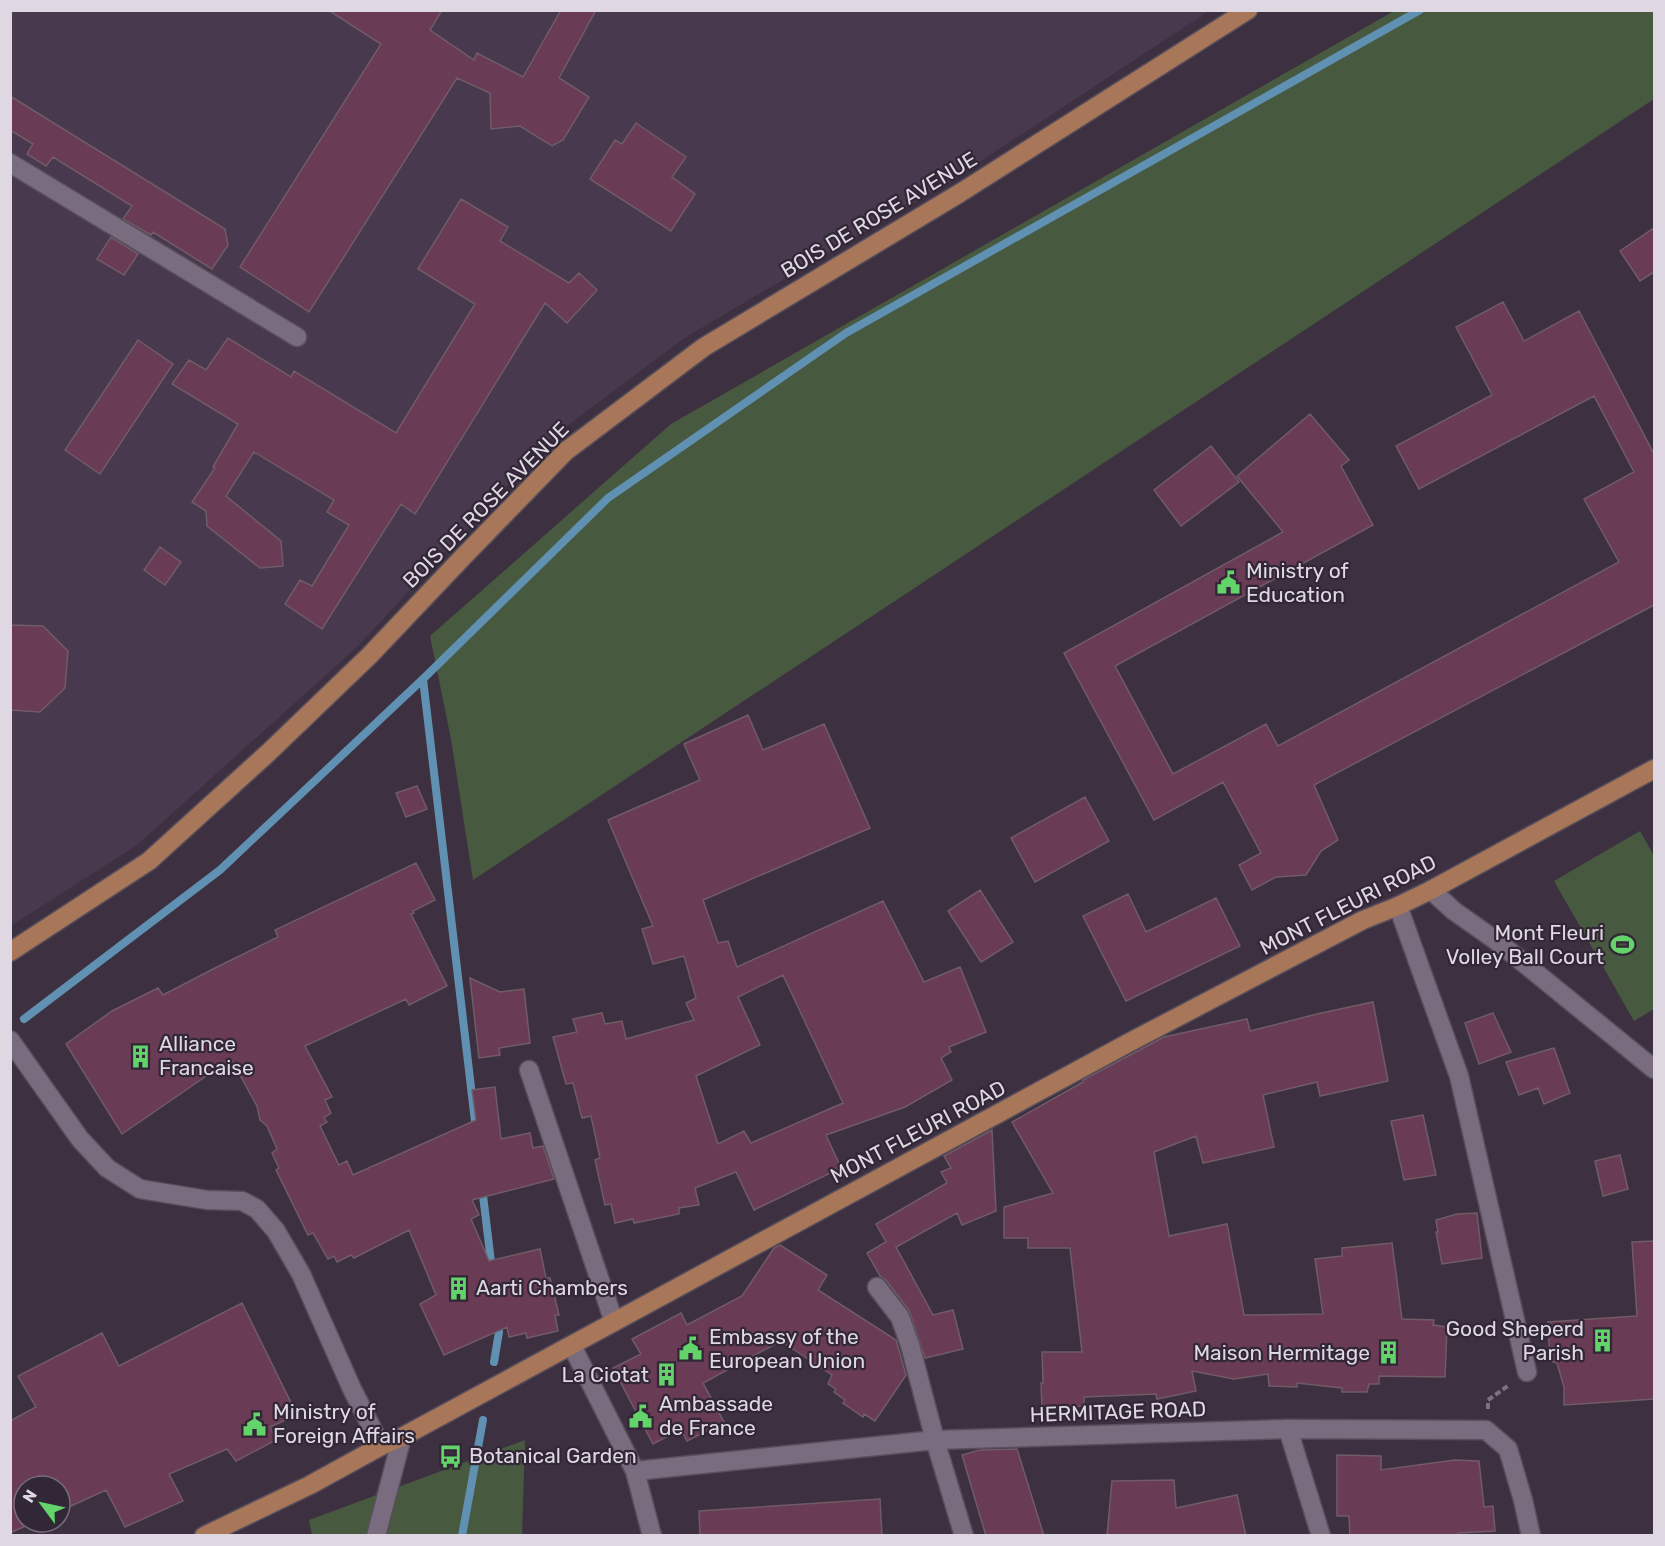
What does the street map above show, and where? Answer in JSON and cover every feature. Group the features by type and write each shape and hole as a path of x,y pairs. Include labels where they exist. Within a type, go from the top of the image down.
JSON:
{"main road":[{"name":"BOIS DE ROSE AVENUE","path":"10,952 158,853 268,753 370,655 566,451 704,347 960,193 1248,10"},
{"name":"MONT FLEURI ROAD","path":"204,1536 402,1437 1130,1042 1364,920 1431,890 1654,769"}],"street":[{"path":"10,163 297,337"},
{"path":"1431,890 1454,911 1498,942 1654,1069"},
{"path":"1398,906 1459,1076 1527,1372"},
{"path":"10,1040 80,1139 107,1168 140,1189 207,1200 242,1201 257,1209 276,1231 301,1274 352,1389 381,1446"},
{"path":"529,1070 614,1322"},
{"path":"877,1287 900,1317 910,1344 935,1440 964,1536"},
{"path":"572,1346 635,1471 652,1536"},
{"path":"1288,1429 1321,1536"},
{"name":"HERMITAGE ROAD","path":"635,1471 935,1440 1288,1429 1485,1430"},
{"path":"1485,1430 1508,1449 1531,1536"},
{"path":"376,1536 402,1437"}],"path":[{"path":"1485,1430 1488,1400 1527,1372"}],"shaded area":[{"path":"11,11 1209,11 952,180 686,337 552,437 358,646 137,845 11,926"}],"green space":[{"path":"1394,11 1654,11 1654,99 473,880 451,739 430,636 671,424"},
{"name":"Mont Fleuri Volley Ball Court","path":"1640,831 1654,856 1654,1009 1634,1021 1554,881"},
{"path":"525,1440 522,1535 312,1535 309,1520"}],"building":[{"path":"328,10 442,10 430,30 474,60 477,53 523,77 561,10 596,10 559,78 589,97 563,140 552,146 520,126 491,129 490,93 457,78 309,312 240,267 381,44"},
{"path":"10,96 225,229 228,245 212,269 153,232 151,235 123,219 132,206 53,157 46,166 27,154 33,144 10,130"},
{"path":"636,123 686,157 672,177 695,194 671,231 590,179 615,140 622,144"},
{"path":"461,199 508,227 500,241 569,283 579,273 597,290 567,323 545,303 415,514 401,504 322,629 285,604 300,580 312,586 349,525 327,512 334,500 254,452 226,496 281,541 283,566 260,568 207,526 206,511 192,502 215,468 213,467 238,424 172,384 189,360 206,370 228,338 291,377 294,371 396,433 475,304 418,269"},
{"path":"1654,228 1654,272 1640,281 1620,251"},
{"path":"111,237 138,254 124,275 97,259"},
{"name":"Ministry of Education","path":"1503,302 1524,341 1579,311 1654,454 1654,605 1314,785 1338,840 1321,851 1306,875 1276,877 1252,890 1239,865 1261,853 1223,782 1154,820 1064,653 1283,532 1237,476 1310,414 1349,460 1341,466 1373,525 1115,666 1173,774 1266,724 1278,746 1619,562 1584,499 1634,472 1594,396 1419,489 1396,446 1492,395 1456,327"},
{"path":"138,340 173,364 100,474 65,450"},
{"path":"1211,446 1239,482 1181,526 1154,490"},
{"path":"160,547 181,562 165,585 144,570"},
{"path":"10,625 43,626 68,651 65,688 40,712 10,710"},
{"path":"748,715 763,750 824,724 870,828 703,900 718,943 728,941 737,967 883,901 924,982 960,967 986,1032 949,1047 951,1052 941,1058 952,1080 905,1107 826,1135 841,1168 754,1210 736,1172 695,1188 699,1205 679,1208 679,1214 634,1223 633,1219 615,1223 611,1204 605,1205 595,1160 600,1158 591,1116 582,1118 573,1083 566,1084 553,1037 577,1032 573,1019 602,1013 605,1024 622,1021 626,1039 694,1020 686,1003 696,998 684,956 653,964 642,929 653,926 608,820 700,780 684,744","holes":["783,975 843,1103 751,1143 744,1131 718,1144 696,1076 760,1045 738,997"]},
{"path":"417,786 427,809 406,817 396,793"},
{"path":"1085,797 1109,841 1035,882 1011,838"},
{"path":"416,863 435,900 411,914 447,986 409,1005 406,999 305,1046 332,1097 325,1100 331,1113 324,1118 327,1122 320,1126 339,1165 347,1161 353,1175 476,1120 472,1090 495,1087 501,1139 530,1133 533,1148 543,1146 554,1179 472,1200 479,1215 471,1219 489,1261 540,1249 546,1278 550,1278 559,1315 555,1315 558,1331 527,1338 526,1333 509,1337 507,1327 444,1355 420,1304 436,1295 409,1230 354,1258 351,1255 337,1262 334,1256 328,1259 313,1233 308,1235 276,1170 279,1168 272,1153 277,1149 267,1126 260,1120 257,1106 231,1059 122,1134 66,1044 112,1011 158,988 163,995 278,937 275,930"},
{"path":"980,890 1013,942 981,962 948,911"},
{"path":"1128,894 1146,932 1216,898 1240,946 1126,1001 1083,916"},
{"path":"470,978 500,992 524,989 530,1043 499,1048 500,1055 479,1058"},
{"path":"1373,1002 1388,1081 1320,1096 1317,1082 1263,1095 1274,1147 1203,1163 1196,1136 1154,1152 1169,1236 1227,1224 1244,1315 1323,1314 1315,1259 1342,1256 1342,1248 1392,1243 1402,1319 1434,1320 1433,1325 1447,1327 1445,1377 1379,1376 1379,1384 1369,1384 1367,1392 1342,1392 1342,1388 1297,1383 1297,1387 1269,1386 1268,1374 1234,1379 1192,1371 1196,1391 1157,1399 1156,1394 1084,1397 1084,1406 1042,1408 1042,1352 1082,1352 1070,1248 1028,1248 1028,1238 1004,1238 1004,1207 1053,1193 1012,1122 1083,1080 1164,1037 1247,1019 1250,1031"},
{"path":"1493,1013 1511,1052 1479,1064 1465,1023"},
{"path":"1554,1048 1570,1093 1544,1104 1538,1088 1519,1095 1506,1062"},
{"path":"1423,1115 1436,1175 1404,1180 1391,1121"},
{"path":"992,1130 996,1211 962,1225 957,1213 896,1247 933,1315 953,1310 963,1349 925,1358 909,1310 886,1280 880,1276 867,1253 886,1242 876,1224 947,1183 941,1172 951,1168 944,1156"},
{"path":"1620,1155 1628,1189 1603,1196 1595,1161"},
{"path":"1477,1213 1482,1258 1442,1264 1436,1220 1457,1214"},
{"name":"Good Sheperd Parish","path":"1654,1241 1654,1399 1564,1405 1564,1387 1557,1363 1550,1361 1548,1322 1637,1316 1632,1242"},
{"path":"780,1245 827,1275 818,1290 896,1340 906,1375 875,1421 864,1414 863,1417 843,1403 845,1400 834,1392 836,1389 828,1384 832,1375 781,1341 703,1383 724,1422 687,1441 681,1429 653,1444 613,1368 641,1354 632,1339 681,1313 687,1325 742,1296 774,1248"},
{"path":"242,1303 297,1415 270,1427 276,1440 236,1461 227,1449 169,1474 183,1501 125,1527 106,1490 72,1506 72,1474 12,1474 12,1532 10,1533 10,1421 36,1407 18,1376 102,1333 119,1366"},
{"path":"1017,1449 1044,1536 986,1536 962,1455 980,1450"},
{"path":"1337,1455 1381,1456 1381,1470 1455,1460 1479,1461 1484,1507 1493,1506 1495,1531 1458,1533 1458,1536 1350,1536 1349,1516 1337,1516"},
{"path":"1174,1480 1176,1508 1237,1495 1246,1536 1107,1536 1112,1481"},
{"path":"880,1499 882,1536 700,1536 699,1511"}],"waterway":[{"path":"24,1019 220,870 423,679 608,498 846,333 1420,10"},
{"path":"423,679 476,1130"},
{"path":"482,1187 492,1270"},
{"path":"494,1362 499,1332 498,1321"},
{"path":"462,1536 483,1420"}],"place":[{"name":"Ministry of Education","path":"1228,583"},
{"name":"Mont Fleuri Volley Ball Court","path":"1622,945"},
{"name":"Alliance Francaise","path":"141,1056"},
{"name":"Aarti Chambers","path":"458,1288"},
{"name":"Good Sheperd Parish","path":"1602,1341"},
{"name":"Embassy of the European Union","path":"691,1349"},
{"name":"Maison Hermitage","path":"1388,1353"},
{"name":"La Ciotat","path":"667,1375"},
{"name":"Ambassade de France","path":"641,1416"},
{"name":"Ministry of Foreign Affairs","path":"255,1424"},
{"name":"Botanical Garden","path":"451,1456"}]}
